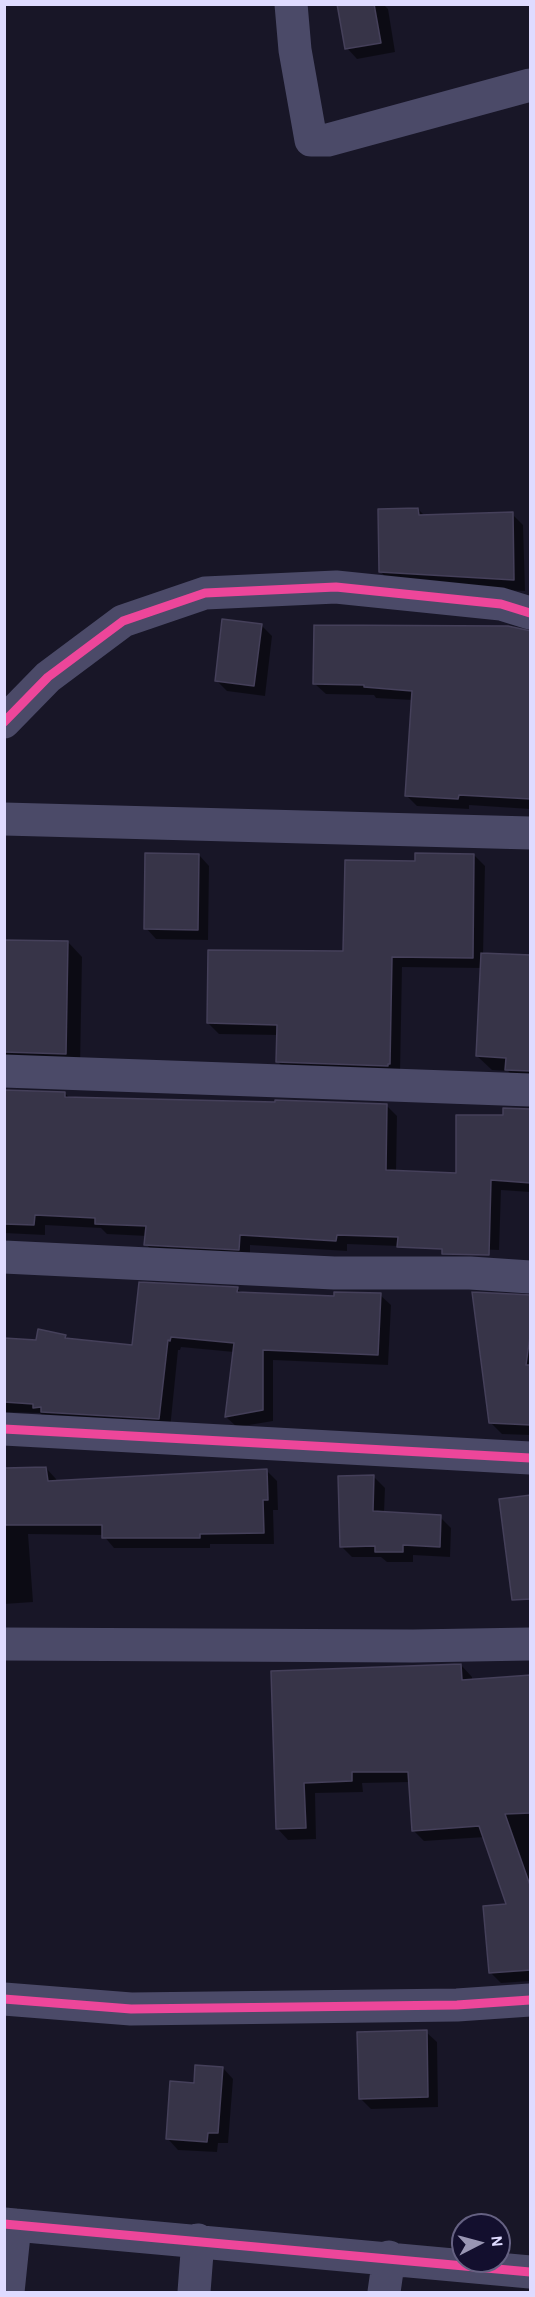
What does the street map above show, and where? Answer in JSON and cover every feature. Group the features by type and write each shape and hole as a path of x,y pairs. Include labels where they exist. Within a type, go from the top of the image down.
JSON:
{"street":[{"path":"291,4 295,50 311,140 328,140 531,85"},
{"path":"4,722 48,677 123,621 205,593 336,587 501,604 531,613"},
{"path":"4,819 531,832"},
{"path":"4,1071 531,1090"},
{"path":"4,1257 334,1274 470,1273 531,1277"},
{"path":"4,1429 531,1458"},
{"path":"4,1644 413,1646 531,1644"},
{"path":"4,1999 132,2009 457,2005 531,2000"},
{"path":"8,2292 10,2224 389,2257 531,2272"},
{"path":"194,2292 198,2240"},
{"path":"384,2292 389,2257"}],"building":[{"path":"337,4 374,4 381,43 345,49"},
{"path":"418,508 419,515 513,512 514,580 379,572 378,509"},
{"path":"222,619 262,624 254,686 215,681"},
{"path":"314,625 508,626 531,631 531,799 459,795 458,799 405,796 412,691 364,687 364,685 313,684"},
{"path":"145,853 199,854 198,930 144,929"},
{"path":"415,853 474,854 473,958 392,957 390,1064 388,1066 276,1062 277,1025 207,1023 208,950 343,951 345,860 415,861"},
{"path":"4,940 68,941 66,1054 4,1052"},
{"path":"481,953 531,955 531,1071 505,1070 506,1058 476,1056"},
{"path":"4,1090 65,1092 65,1097 387,1104 386,1170 456,1173 456,1115 503,1115 503,1108 531,1109 531,1183 491,1180 489,1255 442,1254 442,1249 397,1247 398,1237 337,1235 336,1241 240,1235 239,1250 144,1245 146,1226 95,1224 95,1218 35,1215 34,1225 4,1224"},
{"path":"139,1282 238,1287 237,1292 334,1296 334,1292 381,1293 378,1355 263,1350 263,1410 225,1417 234,1343 171,1337 170,1341 168,1340 159,1419 41,1412 41,1407 33,1408 33,1404 4,1402 4,1338 36,1340 38,1329 66,1335 65,1338 132,1345"},
{"path":"472,1292 531,1295 531,1329 526,1365 531,1365 531,1425 489,1423"},
{"path":"46,1467 48,1481 267,1469 268,1500 263,1500 264,1533 200,1534 200,1538 102,1538 102,1525 4,1525 4,1468"},
{"path":"374,1475 373,1511 441,1515 440,1547 403,1545 403,1552 375,1552 375,1546 340,1547 338,1476"},
{"path":"531,1495 531,1599 512,1600 499,1499"},
{"path":"461,1664 462,1680 531,1675 531,1813 505,1814 531,1888 531,1970 489,1973 483,1906 506,1904 479,1826 412,1831 408,1772 352,1772 352,1781 304,1783 306,1828 276,1829 271,1671"},
{"path":"427,2030 428,2097 359,2099 357,2032"},
{"path":"195,2065 223,2067 218,2133 208,2133 207,2142 166,2139 170,2081 194,2083"}],"cycle path":[{"path":"4,722 48,677 123,621 205,593 336,587 501,604 530,613"},
{"path":"4,1429 530,1458"},
{"path":"4,1999 131,2009 457,2005 530,2000"},
{"path":"4,2224 530,2272"}]}
